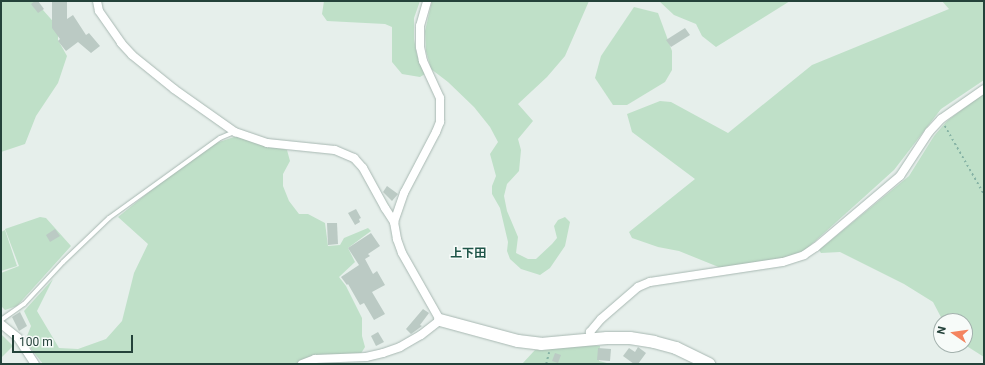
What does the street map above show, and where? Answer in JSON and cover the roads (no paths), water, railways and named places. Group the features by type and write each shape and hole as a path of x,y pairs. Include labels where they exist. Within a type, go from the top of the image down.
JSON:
{"street":[{"path":"97,1 100,12 121,43 132,55 174,89 235,132 267,143 324,148 346,154 354,158 363,168 394,222 397,239 402,253 440,320 518,341 541,344 630,338 676,348 709,364"},
{"path":"394,222 404,193 440,122 440,98 423,61 420,47 420,26 427,1"},
{"path":"591,340 590,332 601,319 638,287 650,282 783,262 804,255 816,247 900,176 929,132 941,119 984,89"},
{"path":"302,364 315,360 366,357 382,353 416,338 440,320"},
{"path":"1,324 18,338 36,364"}],"lane":[{"path":"1,320 24,304 63,262 109,218 220,138 235,132"}],"district":[{"name":"上下田","path":"468,254"}]}
